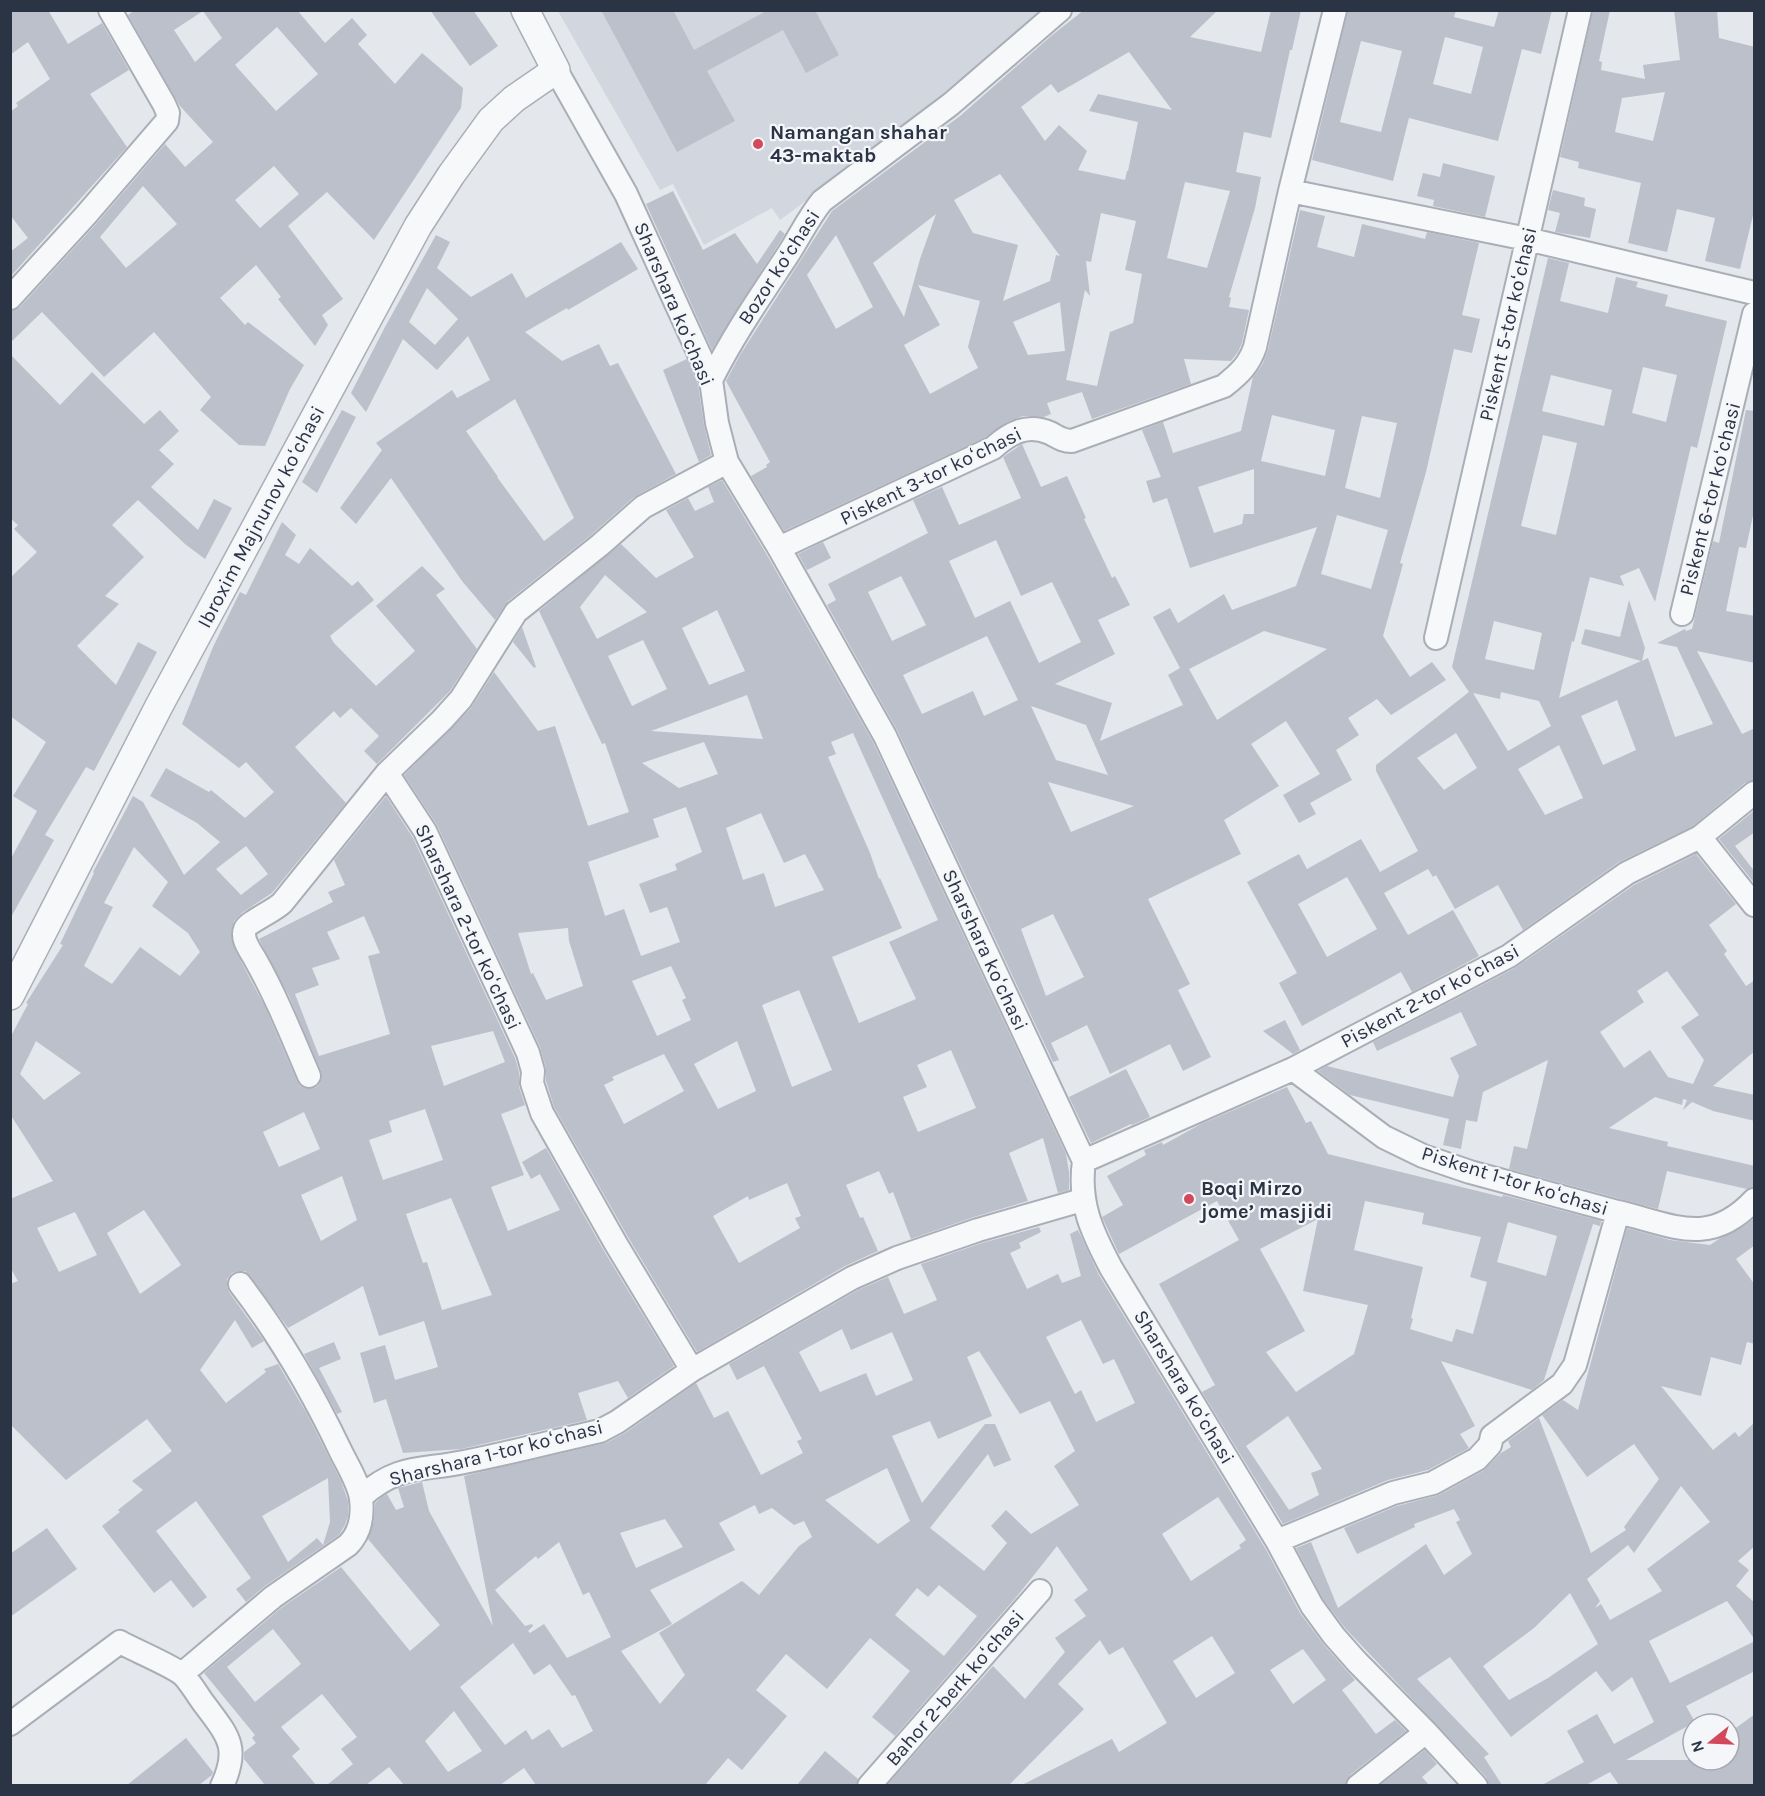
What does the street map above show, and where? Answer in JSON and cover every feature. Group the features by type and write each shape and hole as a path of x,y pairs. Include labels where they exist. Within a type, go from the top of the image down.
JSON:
{"street":[{"path":"14,287 167,121 168,113 164,104 110,10"},
{"path":"525,10 556,70"},
{"name":"Bozor koʻchasi","path":"711,380 729,345 822,201 951,104 1060,10"},
{"name":"Piskent 3-tor koʻchasi","path":"779,548 993,448 1016,431 1038,429 1062,441 1072,441 1224,386 1240,373 1250,361 1255,347 1290,191 1335,10"},
{"name":"Piskent 5-tor koʻchasi","path":"1436,638 1580,10"},
{"name":"Sharshara koʻchasi","path":"556,70 626,194 711,380 717,423 727,462 779,548 885,736 1084,1161 1081,1180 1082,1200 1099,1245 1111,1268 1277,1540 1312,1606 1357,1662 1476,1785"},
{"name":"Ibroxim Majnunov koʻchasi","path":"10,996 165,695 418,226 491,120 514,99 556,70"},
{"path":"1290,191 1527,239 1755,293"},
{"name":"Piskent 6-tor koʻchasi","path":"1682,614 1755,314"},
{"path":"309,1076 269,984 246,942 245,930 248,925 274,911 282,903 387,773 461,699 516,612 600,545 643,507 727,462"},
{"name":"Sharshara 2-tor koʻchasi","path":"387,773 425,831 528,1053 533,1071 532,1083 542,1113 616,1244 692,1370"},
{"name":"Piskent 2-tor koʻchasi","path":"1084,1161 1293,1069 1509,956 1628,873 1700,837 1755,793"},
{"path":"1700,837 1755,905"},
{"name":"Piskent 1-tor koʻchasi","path":"1293,1069 1384,1137 1423,1156 1470,1172 1695,1231 1719,1226 1732,1220 1755,1200"},
{"name":"Sharshara 1-tor koʻchasi","path":"361,1497 377,1482 415,1468 462,1462 600,1431 617,1422 692,1370 852,1278 897,1258 978,1230 1082,1200"},
{"name":"Piskent 1-tor koʻchasi","path":"1277,1540 1393,1493 1433,1483 1476,1459 1490,1445 1492,1436 1562,1384 1575,1365 1618,1212"},
{"path":"182,1674 273,1597 348,1545 355,1538 359,1529 361,1497 327,1422 275,1333 240,1284"},
{"name":"Bahor 2-berk koʻchasi","path":"869,1785 1040,1591"},
{"path":"10,1724 120,1642 182,1674 224,1730 230,1743 231,1754 230,1769 222,1785"},
{"path":"1358,1785 1426,1732"}],"shaded area":[{"name":"Namangan shahar 43-maktab","path":"558,11 1048,11 935,105 780,220 772,208 704,245 673,184 660,190"}],"building":[{"path":"10,10 48,10 68,44 102,23 129,70 90,94 127,147 10,277 10,252 28,238 10,215 10,112 18,106 16,103 50,79 28,42 10,55"},
{"path":"135,10 297,10 325,43 352,18 367,35 358,44 395,84 422,53 463,88 461,108 374,240 327,192 288,226 343,299 322,315 328,325 315,346 278,299 281,297 256,265 220,298 245,325 248,322 304,365 290,389 265,446 239,445 200,410 211,397 154,332 104,377 42,312 10,343 10,311 20,307 165,144 185,167 213,142 180,106 128,15","holes":["203,11 222,38 195,62 174,30","277,27 318,74 276,111 235,65","274,166 299,194 260,228 235,200","143,186 177,224 126,268 100,237"]},
{"path":"430,10 473,10 498,46 470,66"},
{"path":"601,10 673,10 694,50 768,10 818,10 816,12 839,55 806,73 783,30 707,71 735,121 677,152"},
{"path":"1084,10 1218,10 1190,37 1261,52 1271,10 1301,10 1271,138 1244,132 1236,172 1261,177 1255,208 1229,297 1231,298 1229,307 1249,310 1238,352 1231,361 1184,359 1191,384 1092,419 1082,392 1047,403 1051,414 1044,417 1023,416 1007,422 986,437 784,531 751,476 767,467 766,465 770,462 726,381 740,355 832,211 960,116","holes":["1129,52 1172,110 1098,94 1089,111 1138,122 1128,171 1125,180 1078,170 1087,151 1059,125 1045,141 1021,107 1051,84 1058,93","1000,174 1060,256 1056,255 1050,281 1003,301 1018,245 973,233 954,200","1185,182 1230,191 1207,268 1167,258","1101,213 1136,221 1125,270 1142,274 1133,323 1110,332 1097,386 1066,380 1085,290 1090,296 1086,261 1091,262","936,214 920,259 904,317 873,263","836,235 873,307 836,329 807,275","918,285 980,301 968,347 978,368 930,394 904,345 940,325","1060,302 1065,351 1028,355 1013,322"]},
{"path":"1348,10 1456,10 1454,17 1494,27 1499,10 1552,10 1541,54 1522,49 1498,141 1409,118 1393,181 1312,160","holes":["1445,37 1483,47 1471,94 1433,84","1361,41 1402,51 1381,132 1340,122"]},
{"path":"1593,10 1610,10 1599,61 1602,62 1601,70 1645,79 1643,65 1680,60 1674,10 1717,10 1719,38 1755,47 1755,207 1740,269 1705,261 1715,218 1677,209 1667,252 1628,243 1641,183 1578,168 1579,162 1560,157","holes":["1665,92 1653,141 1615,132 1622,98"]},
{"path":"1443,163 1495,176 1485,217 1433,206 1434,200 1417,196 1423,173 1440,177"},
{"path":"1553,190 1585,198 1584,206 1596,209 1590,238 1555,232 1560,213 1548,210"},
{"path":"673,191 703,250 735,233 757,264 780,230 785,234 712,350 646,204"},
{"path":"1300,210 1325,216 1317,247 1354,257 1362,224 1425,239 1427,232 1479,243 1462,315 1480,319 1472,353 1454,349 1426,472 1400,563 1403,564 1383,636 1410,677 1432,662 1446,680 1391,715 1377,699 1348,718 1359,735 1336,750 1352,780 1310,803 1316,814 1299,823 1283,795 1320,774 1286,721 1251,744 1279,786 1224,820 1241,854 1148,899 1190,984 1178,990 1211,1057 1183,1071 1170,1044 1110,1074 1087,1025 1051,1043 1059,1060 1053,1062 897,730 827,605 836,600 828,584 928,533 913,500 942,487 959,525 1021,498 1003,457 1022,444 1041,487 1067,476 1086,518 1084,519 1112,578 1115,576 1130,605 1098,620 1115,654 1055,684 1112,703 1100,741 1183,705 1168,675 1180,668 1153,617 1170,608 1178,623 1224,594 1232,610 1296,586 1317,527 1190,568 1167,498 1153,503 1146,481 1161,477 1142,430 1163,422 1173,453 1241,431 1253,377 1262,365 1268,350","holes":["1272,415 1335,430 1325,476 1261,461","1362,416 1397,423 1380,498 1345,488","1254,469 1254,514 1244,514 1242,524 1214,533 1198,487","1337,515 1388,530 1371,589 1321,574","996,540 1021,596 1052,582 1081,642 1039,663 1010,601 975,618 949,561","901,576 926,625 892,641 868,592","1264,631 1327,649 1217,720 1189,669","987,636 1018,700 984,716 973,691 922,714 903,675","1031,706 1086,725 1108,775 1056,760","1048,782 1134,806 1071,832","1053,914 1084,977 1046,996 1021,929"]},
{"path":"436,235 450,242 437,268 471,297 512,273 526,298 621,242 638,269 525,332 562,361 599,344 610,366 618,363 676,474 634,497 591,535 508,601 495,620 462,581 391,478 356,524 340,508 382,450 376,443 452,390 457,398 490,380 468,336 437,370 403,339 366,412 351,393","holes":["427,288 458,319 435,345 409,322","515,399 574,518 544,541 466,431"]},
{"path":"1548,258 1569,263 1560,301 1608,313 1616,277 1638,282 1636,287 1668,295 1665,306 1727,321 1697,448 1691,446 1655,602 1639,568 1620,576 1624,586 1590,577 1559,698 1641,661 1581,644 1585,629 1620,637 1629,600 1645,648 1642,661 1648,658 1675,737 1713,724 1677,647 1657,643 1685,629 1686,631 1692,629 1713,541 1719,543 1746,410 1755,411 1755,506 1746,548 1739,547 1726,611 1755,616 1755,663 1697,651 1742,734 1755,728 1755,780 1745,783 1693,826 1619,862 1523,930 1498,885 1455,909 1436,875 1433,877 1428,869 1384,893 1408,935 1453,910 1479,956 1412,992 1401,972 1302,1026 1279,983 1297,973 1247,882 1299,854 1307,869 1361,839 1380,872 1418,851 1376,771 1376,765 1469,692 1452,667","holes":["1643,367 1677,375 1666,422 1632,413","1551,375 1612,390 1604,426 1542,411","1543,435 1577,443 1556,535 1521,526","1494,621 1542,633 1534,670 1485,659","1501,692 1539,701 1551,726 1508,751 1473,693 1500,699","1617,700 1636,750 1603,765 1581,716","1456,733 1477,768 1444,790 1417,758","1559,745 1583,798 1545,815 1518,769","1347,877 1377,929 1327,957 1298,904"]},
{"path":"10,354 60,405 92,372 144,424 160,410 179,431 159,450 174,464 151,487 198,530 214,499 232,508 205,559 185,544 138,500 112,525 144,557 105,596 119,604 77,646 116,685 138,642 157,652 94,771 86,767 45,835 54,840 10,919 10,860 37,811 13,796 46,742 10,716 10,578 37,552 14,529 18,525 10,518"},
{"path":"687,359 698,384 711,455 699,462 663,370"},
{"path":"342,410 356,417 317,493 302,482"},
{"path":"722,480 873,742 1066,1154 1069,1190 1058,1193 1043,1138 1009,1153 1028,1201 911,1239 893,1192 889,1194 879,1171 846,1185 878,1251 845,1266 697,1352 554,1107 546,1081 546,1068 540,1047 437,825 404,775 471,708 494,672 538,731 555,726 588,826 629,812 605,743 602,744 539,611 621,544 656,578 694,557 666,510 688,498 695,511 714,502 708,487","holes":["605,575 647,612 597,639 580,607","717,610 745,671 709,685 682,628","643,640 667,689 632,706 608,656","747,695 763,739 651,731","853,733 938,920 889,942 916,999 859,1023 832,957 902,928 828,757 836,754 831,742","704,742 718,774 679,788 642,763","686,807 702,852 675,864 677,870 639,884 650,913 667,907 680,942 641,956 624,909 605,916 588,862 659,837 653,819","761,813 784,863 805,854 824,890 775,907 764,873 743,880 726,828","568,928 569,941 583,986 546,1000 533,973 531,974 518,933","671,966 686,998 682,1000 691,1020 657,1036 632,981","799,990 832,1070 792,1087 762,1005","737,1041 756,1091 718,1109 694,1064","951,1050 976,1108 918,1132 903,1097 927,1087 917,1065","664,1054 684,1091 624,1124 604,1085 614,1080 612,1077","787,1183 801,1216 795,1218 800,1228 739,1263 713,1216 748,1196 749,1200"]},
{"path":"282,522 296,535 285,555 299,564 310,548 352,586 358,581 374,600 330,636 376,686 415,651 376,606 422,566 445,589 436,595 477,649 450,691 377,764 364,751 379,736 351,708 340,718 334,711 295,747 346,803 272,893 243,912 234,921 231,933 235,950 265,1007 297,1081 300,1086 307,1089 315,1088 322,1078 321,1071 289,996 259,939 333,902 328,892 345,885 334,860 386,796 413,838 515,1058 519,1072 519,1087 525,1105 501,1114 524,1175 491,1187 508,1231 560,1210 540,1174 531,1179 522,1162 546,1148 604,1251 674,1366 628,1398 618,1381 578,1393 587,1420 461,1449 403,1453 386,1399 374,1403 360,1353 385,1345 395,1380 438,1367 424,1321 379,1336 363,1286 288,1328 245,1271 232,1273 227,1279 229,1292 264,1341 252,1348 235,1320 200,1370 226,1403 266,1372 264,1369 278,1364 307,1414 341,1481 348,1501 348,1516 339,1535 265,1586 246,1602 236,1589 251,1578 196,1501 156,1531 207,1597 193,1608 171,1580 154,1593 102,1526 143,1490 132,1481 172,1451 147,1419 66,1480 10,1424 10,1284 18,1281 10,1267 10,1199 53,1181 10,1114 10,1038 28,1004 26,1003 63,945 60,944 93,872 133,796 143,802 184,875 220,842 197,823 150,796 166,768 209,792 211,790 245,818 274,792 246,762 239,768 182,724 213,647 240,592 246,595","holes":["246,846 268,874 241,895 216,869","134,847 168,882 152,906 188,933 200,952 180,976 140,947 112,984 84,966 113,907 104,903","364,916 380,953 368,956 390,1034 319,1056 295,994 319,985 312,968 340,959 327,932","493,1031 505,1062 444,1086 431,1046","36,1041 81,1073 44,1100 20,1074","425,1109 443,1160 383,1180 369,1140 392,1132 389,1121","304,1112 320,1149 279,1167 263,1132","342,1176 357,1220 321,1241 301,1195","451,1198 492,1295 442,1310 427,1262 423,1263 406,1214","144,1210 181,1265 140,1294 107,1233","75,1212 97,1255 59,1272 37,1228","328,1478 330,1522 323,1545 317,1538 288,1562 262,1516"]},
{"path":"823,542 831,558 807,570 798,554"},
{"path":"522,627 536,667 534,668 513,642"},
{"path":"1755,810 1755,832 1735,846 1755,872 1755,884 1719,839"},
{"path":"1696,854 1736,904 1709,925 1727,951 1724,954 1746,986 1755,980 1755,1051 1713,1086 1755,1095 1755,1121 1713,1111 1692,1102 1683,1110 1687,1100 1683,1099 1682,1105 1655,1097 1609,1128 1668,1142 1667,1146 1755,1166 1755,1187 1747,1189 1667,1171 1658,1209 1509,1169 1514,1146 1527,1149 1548,1060 1483,1092 1477,1122 1466,1120 1461,1149 1443,1145 1449,1119 1350,1095 1318,1071 1327,1066 1453,1097 1459,1076 1450,1058 1477,1045 1461,1012 1377,1051 1373,1042 1515,968 1634,885","holes":["1667,971 1699,1015 1681,1027 1704,1060 1693,1084 1668,1077 1650,1050 1624,1068 1600,1032 1644,1002 1637,991"]},
{"path":"1285,1020 1300,1050 1293,1054 1263,1031"},
{"path":"1126,1069 1150,1117 1091,1143 1069,1097"},
{"path":"1287,1087 1306,1123 1311,1121 1328,1154 1502,1197 1503,1195 1601,1221 1600,1226 1593,1224 1544,1380 1532,1390 1441,1361 1475,1426 1460,1434 1469,1448 1428,1470 1388,1480 1283,1524 1202,1392 1215,1385 1159,1284 1239,1240 1217,1201 1119,1254 1102,1217 1123,1205 1107,1176 1146,1155 1144,1150 1162,1142 1163,1145 1201,1124","holes":["1365,1201 1424,1213 1422,1224 1481,1237 1470,1277 1487,1282 1473,1334 1456,1329 1452,1342 1410,1329 1423,1267 1354,1250","1318,1219 1303,1291 1368,1305 1354,1354 1296,1392 1266,1352 1305,1331 1260,1249","1508,1222 1557,1236 1546,1276 1497,1262","1288,1416 1322,1469 1311,1473 1319,1495 1289,1510 1246,1446"]},
{"path":"1755,1218 1755,1245 1736,1259 1755,1285 1755,1344 1747,1342 1741,1365 1711,1357 1701,1396 1661,1386 1713,1450 1735,1432 1739,1437 1755,1422 1755,1546 1738,1561 1749,1570 1736,1586 1755,1603 1755,1640 1727,1601 1649,1641 1670,1683 1755,1641 1755,1671 1686,1706 1689,1712 1681,1712 1681,1730 1626,1760 1681,1760 1681,1772 1741,1772 1741,1724 1755,1714 1755,1785 1619,1785 1610,1772 1586,1785 1542,1785 1584,1762 1567,1731 1597,1714 1614,1744 1654,1722 1632,1677 1612,1692 1596,1671 1511,1737 1450,1657 1417,1679 1489,1754 1484,1757 1502,1785 1489,1785 1486,1777 1345,1628 1323,1599 1296,1548 1311,1542 1338,1608 1426,1544 1444,1575 1472,1554 1456,1522 1460,1520 1454,1509 1414,1524 1415,1527 1357,1554 1344,1528 1397,1506 1439,1495 1483,1471 1501,1453 1511,1447 1508,1441 1539,1418 1591,1553 1626,1530 1624,1527 1659,1479 1634,1444 1587,1477 1542,1415 1563,1400 1578,1410 1627,1228 1670,1240 1710,1245","holes":["1681,1486 1710,1522 1647,1569 1662,1591 1610,1620 1601,1604 1595,1608 1600,1601 1587,1579 1628,1545 1634,1553","1570,1593 1598,1644 1548,1678 1509,1700 1483,1666 1534,1628"]},
{"path":"1039,1227 1041,1232 1019,1243 1021,1248 1010,1253 1027,1289 1058,1274 1062,1283 1081,1276 1070,1234 1078,1230 1099,1275 1265,1548 1300,1613 1355,1680 1342,1690 1376,1734 1395,1720 1406,1731 1350,1775 1345,1785 1022,1785 1112,1739 1119,1752 1167,1723 1123,1647 1109,1655 1100,1640 1058,1684 1084,1709 1009,1785 887,1785 993,1666 1025,1699 1065,1652 1055,1638 1086,1616 1074,1600 1088,1590 1057,1546 1018,1595 895,1736 872,1717 910,1671 870,1638 827,1689 786,1654 756,1690 787,1716 742,1770 728,1758 705,1785 536,1785 524,1768 500,1785 404,1785 389,1767 366,1785 327,1785 353,1764 341,1749 357,1737 322,1694 281,1727 300,1749 292,1756 316,1785 265,1785 244,1759 244,1752 256,1743 252,1738 255,1735 204,1673 281,1608 341,1567 410,1651 440,1625 368,1539 374,1520 375,1503 382,1497 387,1494 396,1510 404,1507 398,1488 422,1482 429,1511 493,1626 464,1476 606,1443 625,1433 696,1383 714,1418 728,1411 761,1475 803,1453 797,1441 802,1439 764,1366 737,1380 729,1364 858,1290 888,1277 904,1314 937,1300 921,1264","holes":["1081,1320 1103,1364 1114,1359 1135,1403 1096,1422 1081,1390 1075,1394 1046,1337","842,1329 851,1350 892,1332 913,1380 876,1396 866,1373 820,1392 799,1352","979,1351 1020,1414 1050,1401 1075,1451 1054,1466 1079,1505 1031,1534 1006,1510 991,1526 1007,1543 984,1571 930,1528 988,1454 994,1467 1011,1460 995,1424 985,1424 922,1503 892,1436 930,1421 938,1439 992,1416 967,1357","887,1468 910,1521 878,1544 825,1500","1218,1497 1246,1540 1239,1545 1241,1548 1191,1581 1162,1534","755,1505 759,1514 772,1508 794,1525 804,1521 812,1537 799,1546 759,1595 742,1581 659,1633 685,1675 660,1704 621,1651 672,1624 650,1590 735,1550 719,1523","665,1519 683,1547 636,1568 620,1533","559,1542 583,1595 589,1592 611,1637 567,1658 544,1624 530,1633 528,1631 533,1626 532,1624 525,1626 495,1590 536,1556 538,1559","939,1585 977,1616 944,1656 895,1615 917,1588 928,1597","273,1629 301,1664 255,1702 227,1667","1212,1636 1235,1673 1196,1698 1173,1661","513,1643 534,1675 550,1664 572,1696 575,1695 593,1731 562,1748 549,1729 532,1740 526,1730 505,1745 460,1687","1303,1649 1326,1680 1293,1704 1270,1670","454,1711 482,1751 448,1772 425,1741"]},
{"path":"334,1342 341,1359 319,1368 342,1412 337,1414 304,1354"},
{"path":"47,1528 77,1569 10,1617 10,1554"},
{"path":"186,1738 213,1772 212,1775 199,1785 127,1785"},
{"path":"1425,1750 1437,1764 1422,1777 1429,1785 1380,1785"},
{"path":"825,1751 858,1779 856,1785 797,1785"}],"place":[{"name":"Namangan shahar 43-maktab","path":"758,144"},
{"name":"Boqi Mirzo jome’ masjidi","path":"1189,1199"}]}
